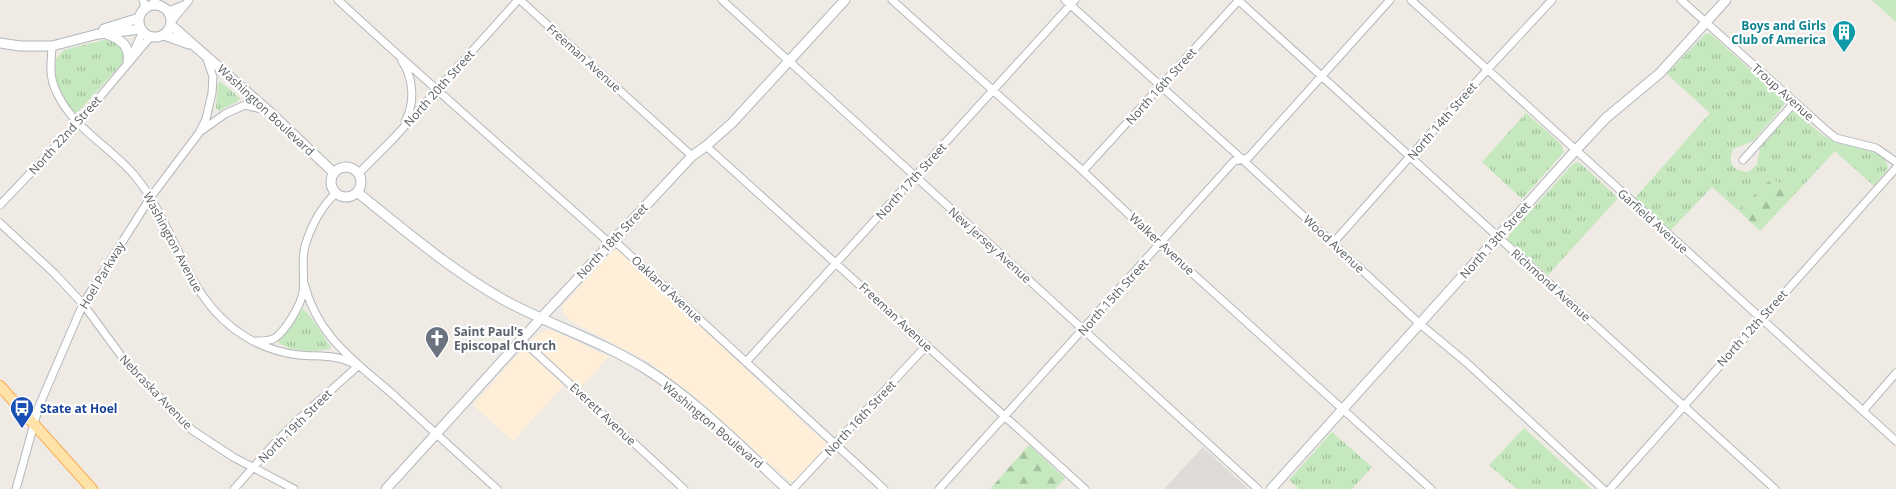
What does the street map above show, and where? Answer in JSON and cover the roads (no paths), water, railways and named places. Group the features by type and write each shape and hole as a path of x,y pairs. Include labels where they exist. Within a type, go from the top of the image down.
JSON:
{"main road":[{"path":"0,386 92,489"}],"street":[{"name":"Oakland Avenue","path":"338,0 399,57 605,239 619,245 835,446 884,489"},
{"name":"North 20th Street","path":"358,174 393,139 519,0"},
{"name":"Freeman Avenue","path":"519,0 692,156"},
{"name":"New Jersey Avenue","path":"722,0 1258,489"},
{"name":"North 18th Street","path":"386,489 542,317 692,156 732,123 845,0"},
{"name":"Walker Avenue","path":"892,0 1083,171 1160,244 1431,489"},
{"name":"Richmond Avenue","path":"1238,0 1775,489"},
{"name":"North 16th Street","path":"1083,171 1238,0"},
{"name":"North 15th Street","path":"940,489 1234,161 1248,158 1390,0"},
{"name":"Garfield Avenue","path":"1411,0 1896,441"},
{"name":"North 14th Street","path":"1332,243 1552,0"},
{"name":"Troup Avenue","path":"1681,0 1836,138 1876,148 1896,162"},
{"name":"North 13th Street","path":"1271,489 1575,151 1606,118 1660,73 1726,0"},
{"path":"145,32 140,18 144,4 160,5 171,10 187,2"},
{"path":"0,43 25,47 52,46 103,34 145,32 164,34 187,2"},
{"name":"North 17th Street","path":"746,362 993,90 1070,2"},
{"name":"Wood Avenue","path":"1070,2 1420,324 1474,370 1603,489"},
{"path":"160,5 171,23"},
{"path":"103,34 106,28 140,18"},
{"name":"Washington Boulevard","path":"171,23 334,173"},
{"name":"North 22nd Street","path":"0,205 78,122 128,62 145,32"},
{"path":"103,34 119,39 127,47 129,52 128,62"},
{"name":"Washington Boulevard","path":"164,34 196,47"},
{"name":"Washington Avenue","path":"52,46 50,72 52,83 65,108 135,176 150,198 204,300 221,318 245,336 260,344 297,354 339,357 358,366"},
{"name":"Hoel Parkway","path":"16,489 39,406 83,304 150,198 199,133 206,119 212,93 213,76 206,56"},
{"name":"Oakland Avenue","path":"393,139 406,122 412,103 411,83 404,64 399,57"},
{"path":"1743,160 1794,102"},
{"name":"Hoel Parkway","path":"199,133 225,114 245,105 260,108 272,114"},
{"name":"Freeman Avenue","path":"706,146 837,262 1085,489"},
{"path":"342,168 351,168 358,174 361,183 357,192 347,197 336,193 332,186 334,173 342,168"},
{"name":"North 12th Street","path":"1610,489 1896,168"},
{"name":"Washington Boulevard","path":"357,192 441,258 503,299 531,314 542,317 611,350 676,390 787,489"},
{"path":"245,336 264,341 276,337 292,317 303,294 305,248 310,233 324,208 336,193"},
{"name":"Nebraska Avenue","path":"0,223 54,273 83,304 128,365 192,430 211,444 294,489"},
{"name":"Washington Avenue","path":"304,283 308,301 319,322 336,345 497,489"},
{"name":"Everett Avenue","path":"522,340 684,489"},
{"name":"North 16th Street","path":"793,489 927,346"},
{"name":"North 19th Street","path":"234,489 301,417 358,366"},
{"path":"1863,411 1896,372"}],"place":[{"name":"Boys and Girls Club of America","path":"1844,53"},
{"name":"Saint Paul's Episcopal Church","path":"437,359"},
{"name":"State at Hoel","path":"22,429"}]}
